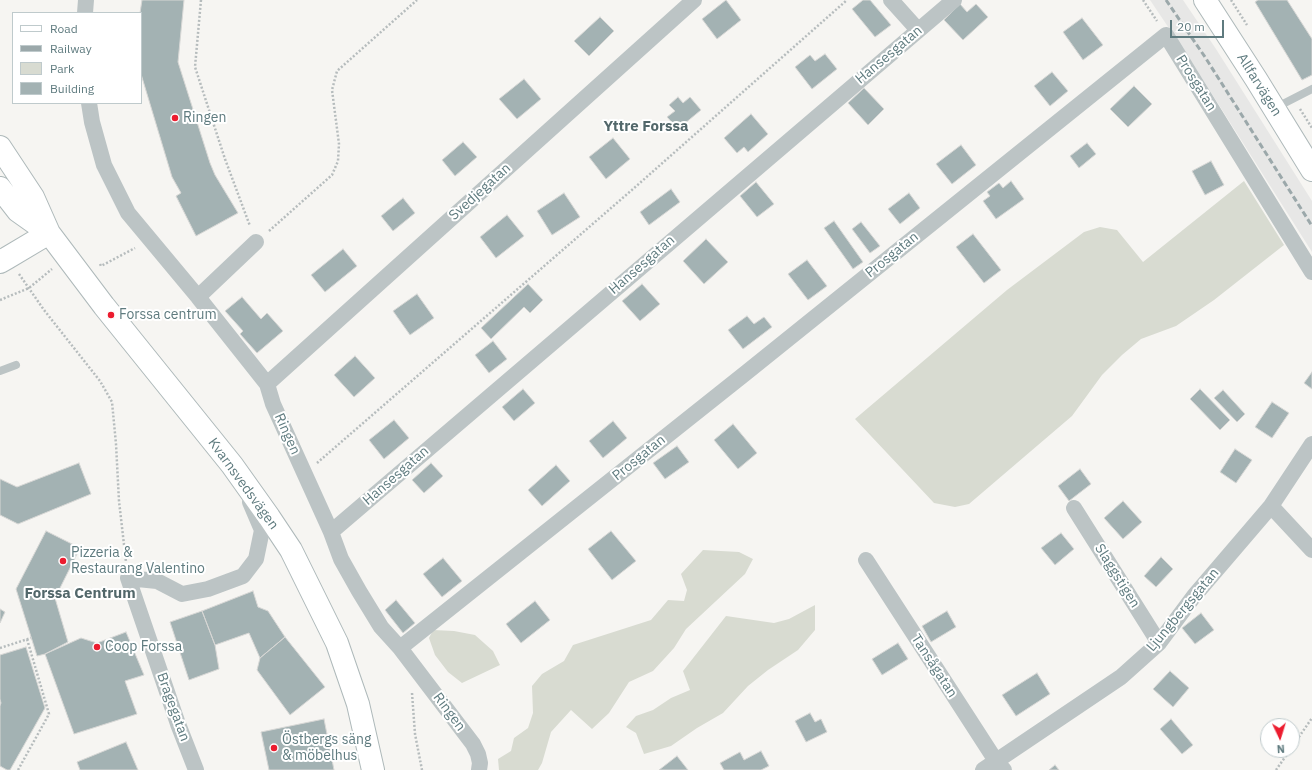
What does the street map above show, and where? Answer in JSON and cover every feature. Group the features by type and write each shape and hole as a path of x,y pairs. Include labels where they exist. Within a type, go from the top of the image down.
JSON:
{"street":[{"path":"85,12 86,0"},
{"name":"Svedjegatan","path":"267,384 694,0"},
{"path":"891,0 918,30"},
{"name":"Hansesgatan","path":"331,532 954,0"},
{"name":"Allfarvägen","path":"1205,0 1312,170"},
{"name":"Prosgatan","path":"400,648 1166,35 1312,272"},
{"name":"Ringen","path":"89,104 92,122 104,166 128,213 198,297 267,384 273,404 304,475 342,558 359,591 381,627 400,648 473,744 478,754 480,763 479,770"},
{"name":"Kvarnsvedsvägen","path":"0,147 33,197 48,233 99,300 232,465 291,550 337,643 358,704 373,770"},
{"name":"Kvarnsvedsvägen","path":"0,188 18,211 48,233"},
{"path":"0,262 48,233"},
{"path":"198,297 256,242"},
{"name":"Ljungbergsgatan","path":"983,770 1000,766 1120,677 1159,643 1194,596 1271,506 1312,444"},
{"path":"128,578 157,581 182,594 208,589 243,576 256,559 262,530 258,517 232,465"},
{"path":"1271,506 1312,550"},
{"name":"Slaggstigen","path":"1074,508 1159,643"},
{"name":"Tansågatan","path":"866,560 1000,766"},
{"name":"Bragegatan","path":"128,578 178,724 196,770"}],"lane":[{"path":"1274,109 1312,89"},
{"path":"0,370 16,364"}],"path":[{"path":"201,0 195,67 225,159 256,242 332,175 338,162 339,144 332,90 337,71 417,0"},
{"path":"304,475 633,189 847,0"},
{"path":"1143,0 1166,35"},
{"path":"0,300 29,288 44,310 100,381 112,402 119,501 128,578"},
{"path":"0,648 31,638"},
{"path":"18,770 49,714 27,639"},
{"path":"412,690 415,734 422,770"},
{"path":"1300,735 1312,718"},
{"path":"1276,770 1284,758"}],"shaded area":[{"path":"1150,0 1183,0 1216,49 1312,201 1312,252 1193,64"}],"green space":[{"path":"1244,181 1284,245 1214,300 1176,326 1141,339 1102,375 1072,416 969,504 955,507 934,503 855,419 1007,290 1084,232 1100,227 1117,230 1143,262"},
{"path":"703,550 739,552 753,559 745,574 686,629 674,648 653,671 629,682 609,713 592,729 571,710 551,732 542,763 538,770 499,770 498,759 511,751 514,738 528,728 533,713 532,686 542,674 564,661 573,645 651,620 668,600 684,601 687,590 681,574"},
{"path":"815,605 815,630 798,650 768,670 748,686 723,713 697,728 671,746 644,754 636,733 626,727 636,716 653,710 671,698 690,690 683,671 726,616 774,623 789,619"},
{"path":"433,630 454,631 475,635 493,651 500,665 462,683 448,672 435,655 429,638"}],"building":[{"name":"Ringen","path":"142,0 184,0 178,62 210,163 215,175 238,213 196,236 176,196 181,193 172,177 142,77 142,12 140,12"},
{"path":"726,0 741,20 717,39 702,19"},
{"path":"863,0 870,0 891,25 875,37 852,9"},
{"path":"1258,0 1287,0 1312,39 1312,75 1302,80 1255,2"},
{"path":"960,4 967,12 976,4 988,17 963,40 944,20"},
{"path":"600,17 614,31 589,56 574,41"},
{"path":"1082,18 1103,45 1083,60 1063,32"},
{"path":"825,54 837,69 812,89 795,67 810,55 815,61"},
{"path":"1052,72 1068,91 1050,106 1034,86"},
{"path":"524,79 541,99 517,119 499,99"},
{"path":"1134,86 1152,104 1128,127 1110,109"},
{"path":"864,88 884,109 868,125 848,103"},
{"path":"678,97 683,103 690,97 701,110 678,129 667,117 675,111 669,105"},
{"path":"751,114 768,134 748,152 744,147 737,153 724,138"},
{"path":"613,138 630,159 606,179 589,157"},
{"path":"463,142 477,157 455,176 442,160"},
{"path":"1087,143 1096,154 1079,168 1070,156"},
{"path":"961,145 976,165 952,184 936,164"},
{"path":"1211,161 1224,185 1205,195 1192,171"},
{"path":"1011,181 1024,199 996,219 983,201 990,196 987,192 999,183 1003,188"},
{"path":"756,182 774,204 757,217 740,196"},
{"path":"671,189 680,202 649,225 640,212"},
{"path":"564,193 580,217 552,235 537,211"},
{"path":"909,193 920,208 900,224 888,209"},
{"path":"403,198 415,213 393,231 381,216"},
{"path":"507,215 524,236 496,258 480,237"},
{"path":"834,221 863,262 853,269 824,228"},
{"path":"861,222 880,246 870,253 852,229"},
{"path":"973,234 1001,270 984,283 956,247"},
{"path":"706,239 728,262 704,284 683,261"},
{"path":"343,249 357,266 325,292 311,275"},
{"path":"807,260 827,286 808,300 788,274"},
{"path":"528,284 543,300 530,313 524,307 491,339 481,328"},
{"path":"642,284 660,304 640,321 622,301"},
{"path":"417,294 434,318 410,335 393,311"},
{"path":"242,297 261,319 267,313 283,331 257,353 240,334 243,331 225,311"},
{"path":"747,316 754,324 764,317 772,327 743,349 728,330"},
{"path":"493,341 507,359 489,373 475,355"},
{"path":"355,356 375,378 354,397 334,375"},
{"path":"1312,372 1312,389 1304,383"},
{"path":"523,389 535,403 514,421 502,407"},
{"path":"1200,389 1230,420 1220,430 1190,399"},
{"path":"1223,390 1245,414 1237,422 1214,398"},
{"path":"1272,402 1289,413 1272,438 1255,427"},
{"path":"394,420 409,438 384,459 369,440"},
{"path":"613,421 627,438 603,458 589,441"},
{"path":"733,424 757,453 738,469 714,440"},
{"path":"677,446 689,462 665,479 653,463"},
{"path":"1235,449 1252,460 1236,483 1220,472"},
{"path":"79,463 91,494 18,524 0,515 0,479 17,487"},
{"path":"431,463 443,476 424,493 412,480"},
{"path":"556,465 570,481 542,506 528,490"},
{"path":"1080,469 1091,484 1069,501 1058,486"},
{"path":"1123,501 1142,522 1123,539 1104,518"},
{"path":"46,531 80,548 55,598 68,642 45,654 37,656 16,589"},
{"path":"611,531 636,561 612,580 588,549"},
{"path":"1061,533 1074,549 1055,565 1041,548"},
{"path":"1161,557 1173,569 1156,587 1144,576"},
{"path":"443,558 462,581 442,597 423,574"},
{"path":"253,591 258,607 268,611 285,637 260,658 249,633 215,645 202,611"},
{"path":"396,600 415,623 403,633 385,610"},
{"path":"535,601 550,620 521,643 506,624"},
{"path":"0,609 5,612 0,623"},
{"path":"202,611 215,645 219,669 189,680 170,622"},
{"path":"947,611 956,627 931,642 922,626"},
{"path":"1201,613 1214,630 1195,644 1182,628"},
{"path":"126,632 144,675 125,681 137,714 74,734 45,654 81,638 97,643"},
{"path":"285,637 325,687 290,715 257,670 260,658"},
{"path":"898,643 908,659 882,675 872,659"},
{"path":"26,647 45,708 10,770 7,770 0,766 0,655"},
{"path":"1170,671 1189,688 1173,707 1153,689"},
{"path":"1037,673 1050,694 1016,716 1002,695"},
{"path":"810,713 815,722 821,719 827,732 806,742 795,721"},
{"path":"324,719 334,770 269,770 261,732"},
{"path":"1171,719 1193,745 1182,754 1160,729"},
{"path":"126,742 138,770 80,770 77,762"},
{"path":"761,751 769,766 761,770 724,770 720,763 740,752 744,760"},
{"path":"677,756 688,770 659,770"},
{"path":"1055,765 1059,770 1049,770"}],"railway":[{"path":"1166,0 1205,57 1312,226"}],"place":[{"name":"Ringen","path":"175,118"},
{"name":"Forssa centrum","path":"111,315"},
{"name":"Pizzeria & Restaurang Valentino","path":"63,561"},
{"name":"Coop Forssa","path":"97,647"},
{"name":"Östbergs säng & möbelhus","path":"274,748"}],"district":[{"name":"Yttre Forssa","path":"646,127"},
{"name":"Forssa Centrum","path":"80,594"}]}
